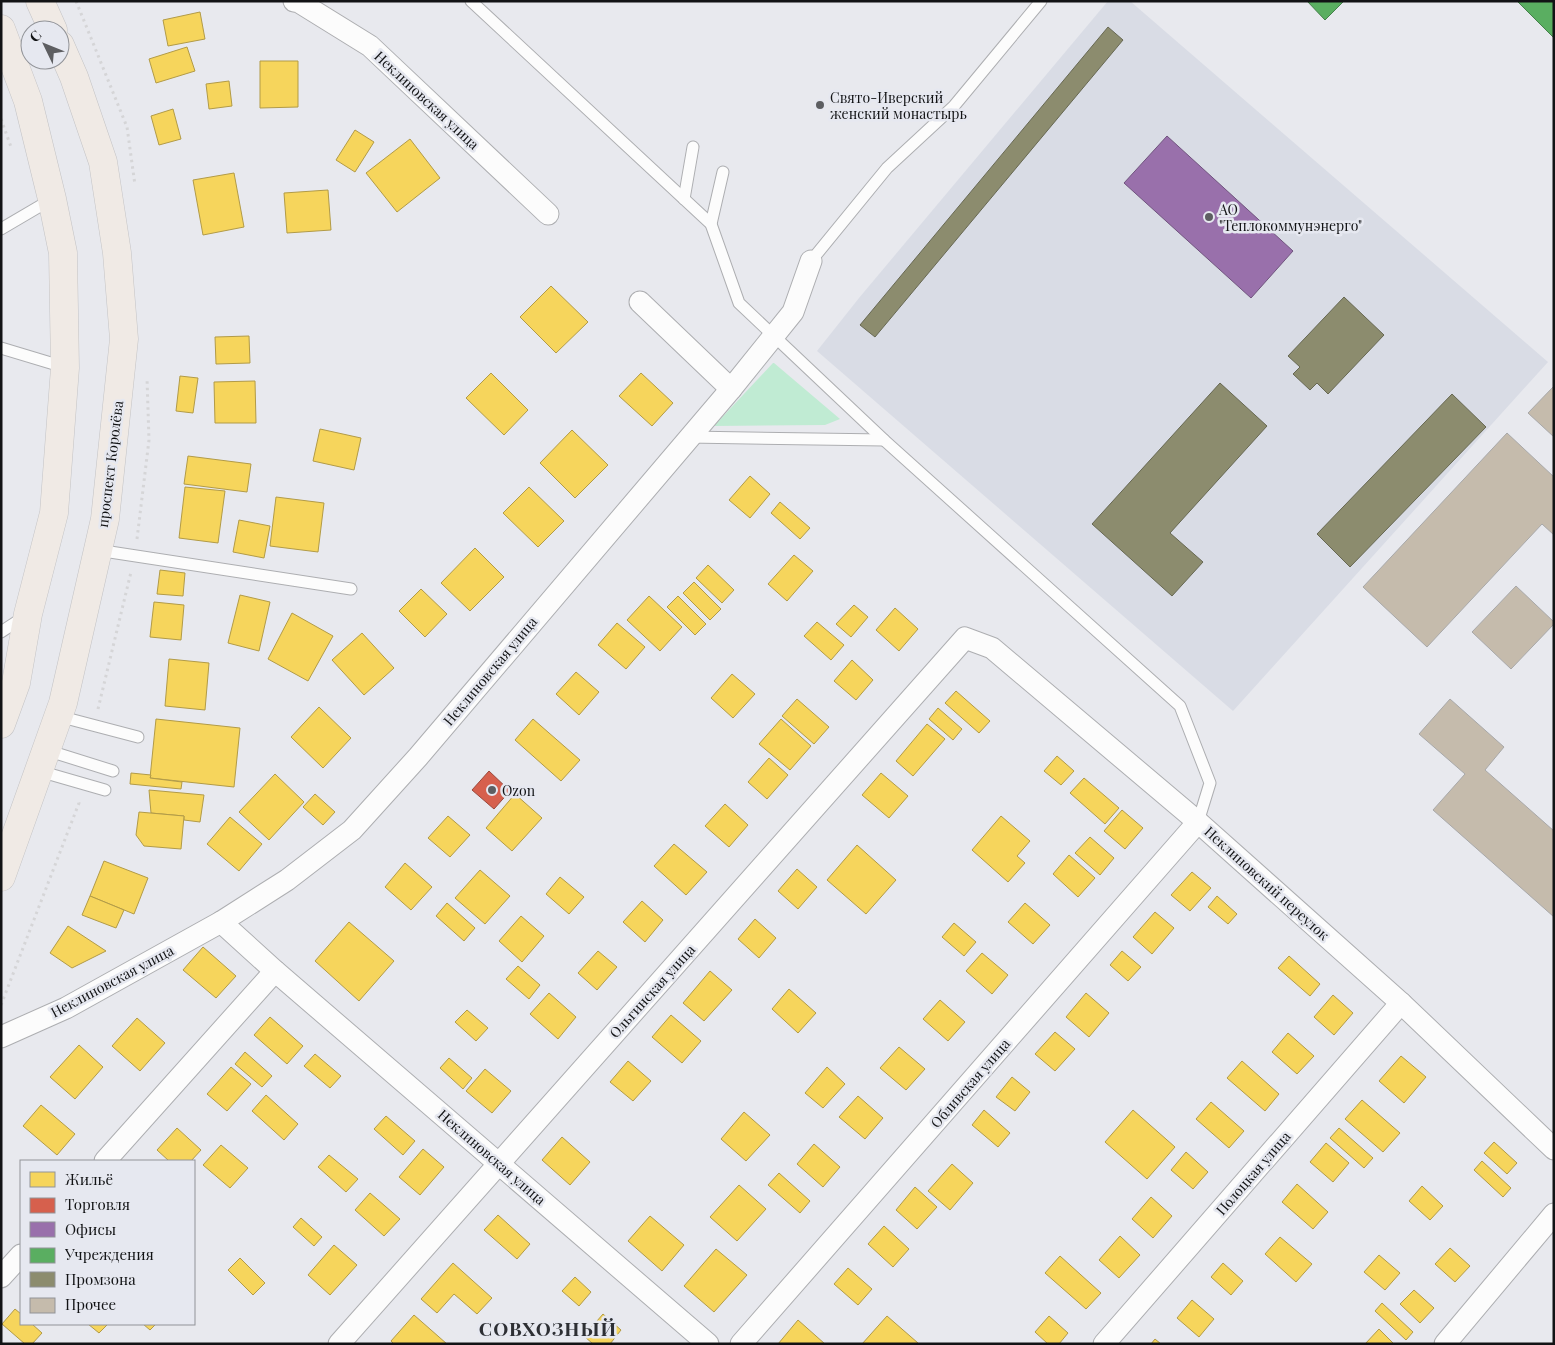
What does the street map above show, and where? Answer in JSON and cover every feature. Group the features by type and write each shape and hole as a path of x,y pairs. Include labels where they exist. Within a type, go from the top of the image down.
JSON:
{"main road":[{"path":"40,1 49,20"},
{"path":"1,29 28,101 63,253 65,368 54,513 28,614 16,683 1,724"},
{"name":"проспект Королёва","path":"1,877 63,703 98,550 105,519 124,339 117,253 103,162 70,68"}],"street":[{"name":"Неклиновская улица","path":"298,2 370,46 548,214"},
{"name":"Неклиновская улица","path":"1,1036 66,1008 221,922 287,880 352,830 418,757 774,336 793,312 811,261"},
{"path":"640,302 731,388"},
{"name":"Неклиновский переулок","path":"965,638 992,648 1198,822 1402,1003 1554,1149"},
{"name":"Ольгинская улица","path":"339,1344 965,638"},
{"name":"Обливская улица","path":"741,1344 1198,822"},
{"name":"Неклиновская улица","path":"221,922 275,971 708,1344"},
{"path":"106,1160 275,971"},
{"name":"Полоцкая улица","path":"1104,1344 1402,1003"},
{"path":"1445,1344 1554,1214"},
{"path":"1,1277 20,1256"}],"lane":[{"path":"472,1 711,224 739,303 884,440 1180,706 1210,783 1198,822"},
{"path":"811,261 887,168 954,106 1041,1"},
{"path":"684,199 693,147"},
{"path":"711,224 723,172"},
{"path":"1,229 52,199"},
{"path":"1,348 65,368"},
{"path":"688,437 884,440"},
{"path":"98,550 350,589"},
{"path":"1,632 28,614"},
{"path":"58,716 138,737"},
{"path":"42,760 113,771"},
{"path":"42,760 105,790"}],"shaded area":[{"path":"1108,1 1130,1 1548,362 1233,711 817,351 859,298"}],"green space":[{"path":"773,363 840,419 825,425 714,426"}],"building: Жильё":[{"path":"200,12 205,39 168,46 163,20"},
{"path":"187,47 195,71 156,83 149,59"},
{"path":"260,61 298,61 298,107 260,108"},
{"path":"229,81 232,106 209,109 206,84"},
{"path":"173,109 181,139 159,145 151,116"},
{"path":"355,130 374,142 355,172 336,160"},
{"path":"410,139 440,178 397,212 366,173"},
{"path":"234,173 244,227 203,235 193,180"},
{"path":"328,190 331,230 287,233 284,193"},
{"path":"551,286 588,322 556,353 520,317"},
{"path":"249,336 250,363 216,364 215,337"},
{"path":"491,373 528,410 504,435 466,398"},
{"path":"641,373 673,403 652,426 619,396"},
{"path":"180,376 198,378 193,413 176,411"},
{"path":"255,381 256,423 215,423 214,382"},
{"path":"320,429 361,438 354,470 313,461"},
{"path":"572,430 608,465 575,498 540,463"},
{"path":"188,456 251,464 247,492 184,484"},
{"path":"750,476 770,494 750,518 729,500"},
{"path":"185,487 225,491 218,543 179,538"},
{"path":"529,487 564,521 538,547 503,513"},
{"path":"276,497 324,503 318,552 270,546"},
{"path":"780,502 810,528 800,539 771,513"},
{"path":"239,520 270,526 264,558 233,552"},
{"path":"475,548 504,577 470,611 441,583"},
{"path":"794,555 813,571 787,601 768,584"},
{"path":"708,565 734,590 722,603 696,578"},
{"path":"160,570 185,573 183,596 157,594"},
{"path":"694,582 721,609 710,620 683,593"},
{"path":"421,589 447,614 425,637 399,611"},
{"path":"240,595 270,602 259,651 228,643"},
{"path":"649,596 682,627 660,651 627,620"},
{"path":"678,596 706,624 695,635 667,607"},
{"path":"154,602 184,605 181,640 150,637"},
{"path":"854,605 868,617 851,637 836,624"},
{"path":"895,608 918,629 899,651 876,630"},
{"path":"292,613 333,636 308,681 268,659"},
{"path":"817,622 844,645 831,660 804,636"},
{"path":"617,623 645,647 626,669 598,645"},
{"path":"362,633 394,668 364,695 332,660"},
{"path":"169,659 209,663 205,710 165,706"},
{"path":"852,660 873,680 856,700 834,681"},
{"path":"576,672 599,692 579,715 556,694"},
{"path":"732,674 755,694 733,718 711,698"},
{"path":"956,691 990,721 979,733 945,703"},
{"path":"797,699 829,727 814,744 782,716"},
{"path":"319,707 351,738 323,768 291,737"},
{"path":"938,708 962,729 953,740 929,719"},
{"path":"156,719 240,728 234,787 150,778"},
{"path":"533,719 580,760 561,781 515,740"},
{"path":"781,719 811,746 790,770 759,744"},
{"path":"927,724 945,739 913,776 896,761"},
{"path":"1057,756 1074,771 1061,785 1044,771"},
{"path":"769,758 788,775 767,799 748,782"},
{"path":"131,773 151,775 150,778 182,782 181,789 130,784"},
{"path":"881,773 908,796 889,818 862,795"},
{"path":"275,774 304,802 269,840 239,812"},
{"path":"1084,778 1119,808 1105,824 1070,793"},
{"path":"149,790 204,795 200,822 184,820 184,816 151,813"},
{"path":"315,794 335,812 323,825 303,807"},
{"path":"515,794 542,818 512,851 486,828"},
{"path":"725,804 748,825 729,847 705,826"},
{"path":"1122,810 1143,828 1125,849 1104,831"},
{"path":"139,812 184,816 181,849 144,846 136,835"},
{"path":"448,816 470,835 450,857 428,838"},
{"path":"1001,816 1030,841 1017,856 1025,863 1008,882 972,850"},
{"path":"230,817 262,844 239,871 207,844"},
{"path":"1090,837 1114,858 1100,875 1075,853"},
{"path":"674,844 707,872 686,895 654,866"},
{"path":"857,845 896,880 866,914 827,880"},
{"path":"1069,855 1095,878 1078,897 1053,874"},
{"path":"104,861 148,878 134,914 90,896"},
{"path":"405,863 432,887 411,910 385,887"},
{"path":"797,869 817,887 798,909 778,891"},
{"path":"480,870 510,896 485,924 455,898"},
{"path":"1192,872 1211,888 1190,911 1171,895"},
{"path":"560,877 584,897 569,914 546,894"},
{"path":"90,896 124,910 116,928 82,915"},
{"path":"1217,896 1237,914 1228,924 1208,907"},
{"path":"642,901 663,920 645,942 623,922"},
{"path":"447,903 475,928 464,941 436,916"},
{"path":"1025,903 1050,925 1033,944 1008,922"},
{"path":"1155,912 1174,928 1152,954 1133,937"},
{"path":"521,916 544,936 522,962 499,941"},
{"path":"755,919 776,938 759,958 738,939"},
{"path":"349,922 394,961 359,1001 315,961"},
{"path":"954,923 976,942 964,956 942,937"},
{"path":"68,926 106,951 72,968 50,953"},
{"path":"203,947 236,976 216,998 183,970"},
{"path":"598,951 617,967 597,990 578,973"},
{"path":"1122,951 1141,967 1128,981 1110,965"},
{"path":"982,953 1008,975 992,994 966,971"},
{"path":"1289,956 1320,984 1310,996 1278,968"},
{"path":"518,966 540,985 529,999 506,979"},
{"path":"710,971 732,990 704,1021 683,1003"},
{"path":"789,989 816,1013 798,1033 772,1009"},
{"path":"549,993 576,1017 558,1039 530,1014"},
{"path":"1086,993 1109,1013 1089,1037 1066,1017"},
{"path":"1333,995 1353,1013 1334,1035 1314,1017"},
{"path":"940,1000 965,1022 948,1041 923,1019"},
{"path":"467,1010 488,1028 476,1041 455,1022"},
{"path":"671,1015 701,1041 682,1063 652,1037"},
{"path":"270,1017 303,1046 287,1064 254,1035"},
{"path":"137,1018 165,1043 140,1071 112,1046"},
{"path":"1055,1032 1075,1049 1055,1071 1035,1054"},
{"path":"1288,1033 1314,1056 1297,1074 1272,1052"},
{"path":"79,1045 103,1067 75,1099 50,1077"},
{"path":"899,1047 925,1069 906,1090 880,1068"},
{"path":"245,1052 272,1076 262,1087 235,1064"},
{"path":"315,1054 341,1076 330,1088 304,1066"},
{"path":"1401,1056 1426,1077 1404,1103 1379,1081"},
{"path":"449,1058 472,1078 463,1089 440,1068"},
{"path":"628,1061 651,1081 633,1101 610,1082"},
{"path":"1242,1061 1279,1094 1265,1111 1227,1078"},
{"path":"231,1067 251,1084 227,1111 207,1094"},
{"path":"827,1067 845,1084 823,1108 805,1093"},
{"path":"485,1069 511,1091 492,1113 466,1091"},
{"path":"1012,1077 1030,1092 1015,1111 996,1097"},
{"path":"266,1095 298,1124 284,1140 252,1111"},
{"path":"858,1096 883,1118 865,1139 839,1117"},
{"path":"1362,1100 1400,1133 1383,1152 1345,1119"},
{"path":"1211,1102 1244,1131 1229,1148 1196,1119"},
{"path":"41,1105 75,1134 57,1155 23,1126"},
{"path":"984,1110 1010,1133 998,1147 972,1125"},
{"path":"1133,1110 1175,1147 1147,1179 1105,1142"},
{"path":"744,1112 770,1135 746,1161 721,1139"},
{"path":"386,1116 415,1141 403,1155 374,1129"},
{"path":"177,1128 201,1150 192,1160 168,1160 157,1150"},
{"path":"1339,1128 1373,1158 1364,1168 1330,1138"},
{"path":"562,1137 590,1162 570,1185 542,1160"},
{"path":"1494,1142 1517,1163 1507,1174 1484,1153"},
{"path":"1326,1143 1349,1163 1333,1182 1310,1162"},
{"path":"814,1144 840,1167 823,1187 797,1164"},
{"path":"221,1145 248,1168 230,1188 203,1165"},
{"path":"423,1149 444,1167 420,1195 399,1177"},
{"path":"1186,1152 1208,1172 1193,1189 1171,1170"},
{"path":"329,1155 358,1179 346,1192 318,1167"},
{"path":"1482,1161 1511,1188 1503,1197 1474,1170"},
{"path":"952,1164 973,1183 950,1210 928,1191"},
{"path":"779,1173 810,1201 800,1213 768,1185"},
{"path":"1297,1184 1328,1212 1313,1229 1282,1202"},
{"path":"739,1185 766,1209 737,1241 710,1217"},
{"path":"1422,1186 1443,1206 1430,1220 1409,1201"},
{"path":"915,1187 937,1207 917,1229 896,1210"},
{"path":"370,1193 400,1219 384,1236 355,1210"},
{"path":"1151,1197 1172,1216 1153,1238 1132,1219"},
{"path":"498,1215 530,1244 517,1259 484,1230"},
{"path":"650,1216 684,1245 662,1271 628,1241"},
{"path":"301,1218 322,1237 314,1246 293,1227"},
{"path":"884,1226 909,1249 893,1267 868,1244"},
{"path":"1120,1236 1140,1255 1119,1278 1099,1260"},
{"path":"1280,1237 1312,1264 1296,1282 1265,1254"},
{"path":"334,1245 357,1265 330,1295 308,1275"},
{"path":"1450,1248 1470,1266 1455,1282 1435,1264"},
{"path":"716,1249 747,1275 714,1312 684,1286"},
{"path":"1379,1255 1400,1273 1385,1290 1364,1272"},
{"path":"1060,1256 1101,1293 1086,1309 1045,1273"},
{"path":"240,1258 265,1283 253,1295 228,1270"},
{"path":"453,1263 492,1298 477,1314 454,1294 437,1313 421,1299"},
{"path":"1223,1263 1243,1281 1231,1295 1211,1277"},
{"path":"848,1268 872,1289 858,1305 834,1284"},
{"path":"575,1277 591,1292 579,1306 562,1291"},
{"path":"1414,1290 1434,1308 1420,1323 1400,1304"},
{"path":"1192,1300 1214,1319 1199,1337 1177,1318"},
{"path":"1382,1303 1413,1332 1406,1340 1375,1311"},
{"path":"15,1309 20,1313 20,1325 33,1325 42,1333 32,1344 25,1344 2,1324"},
{"path":"603,1314 621,1330 610,1344 593,1344 584,1336"},
{"path":"414,1315 447,1344 394,1344 391,1341"},
{"path":"887,1316 918,1343 862,1344"},
{"path":"1049,1316 1068,1333 1059,1344 1048,1344 1035,1332"},
{"path":"798,1320 825,1344 778,1344"},
{"path":"89,1325 107,1325 99,1333"},
{"path":"144,1325 155,1325 150,1330"},
{"path":"1379,1329 1394,1344 1365,1344"},
{"path":"1155,1339 1161,1344 1151,1344"}],"building: Торговля":[{"path":"489,771 510,791 494,809 472,790"}],"building: Офисы":[{"name":"АО \"Теплокоммунэнерго\"","path":"1167,136 1293,251 1251,298 1124,183"}],"building: Учреждения":[{"path":"1307,1 1344,1 1325,20"},
{"path":"1517,1 1554,1 1554,38"}],"building: Промзона":[{"path":"1108,27 1123,40 875,337 860,325"},
{"path":"1344,297 1384,335 1328,394 1317,383 1310,390 1293,374 1300,367 1288,356"},
{"path":"1220,383 1267,426 1170,533 1203,562 1172,596 1092,524"},
{"path":"1452,394 1486,427 1350,567 1317,534"}],"building: Прочее":[{"path":"1554,386 1554,437 1528,413"},
{"path":"1507,433 1554,477 1554,535 1542,524 1427,647 1363,587"},
{"path":"1516,586 1554,624 1511,669 1472,632"},
{"path":"1450,699 1504,747 1485,770 1554,831 1554,917 1433,810 1465,774 1419,734"}],"place":[{"name":"Свято-Иверский женский монастырь","path":"820,105"},
{"name":"АО \"Теплокоммунэнерго\"","path":"1209,217"},
{"name":"Ozon","path":"492,790"}],"district":[{"name":"СОВХОЗНЫЙ","path":"548,1328"}]}
